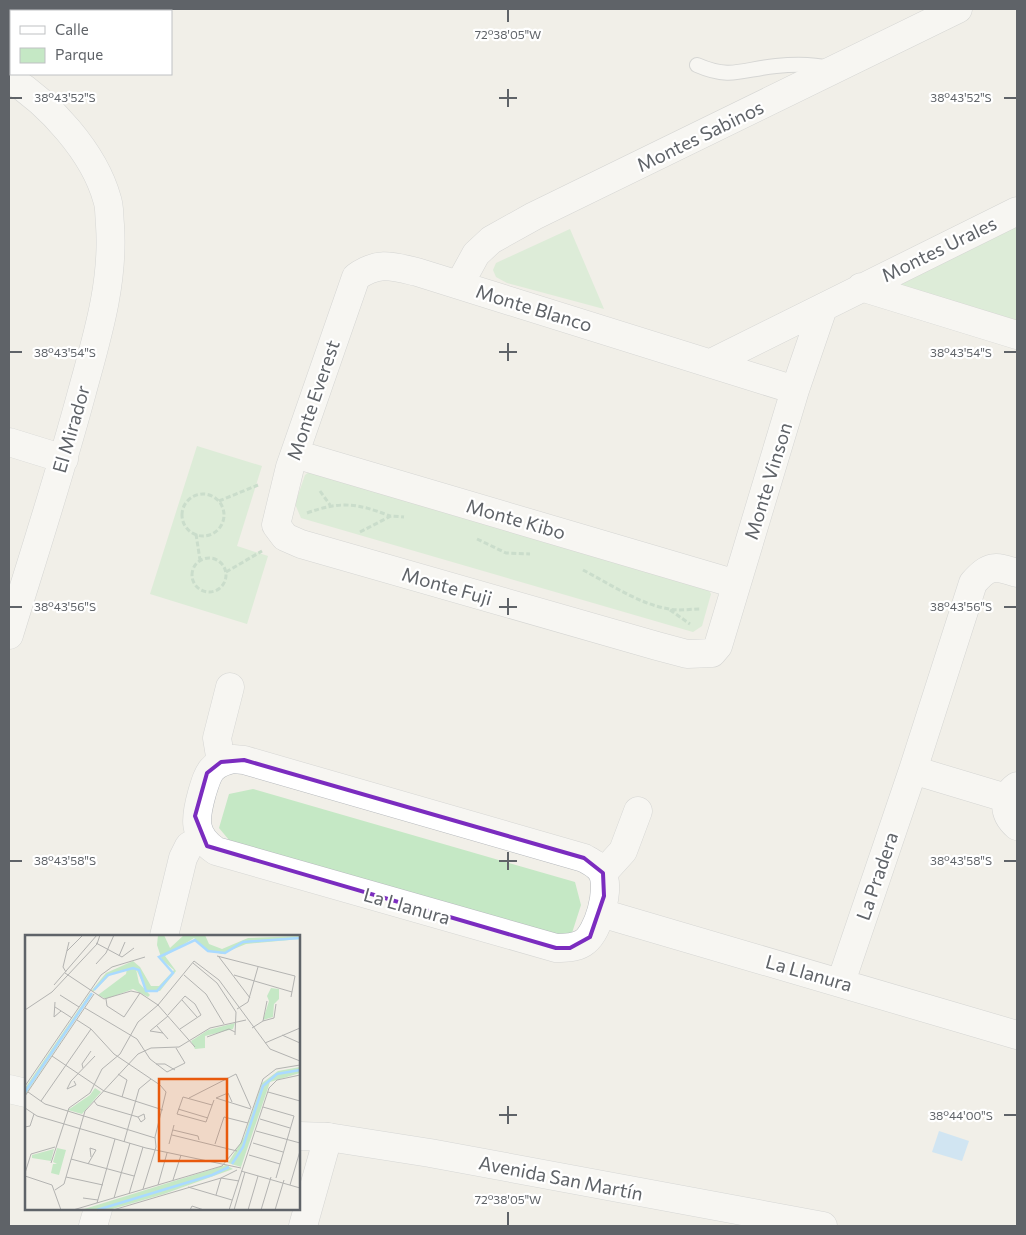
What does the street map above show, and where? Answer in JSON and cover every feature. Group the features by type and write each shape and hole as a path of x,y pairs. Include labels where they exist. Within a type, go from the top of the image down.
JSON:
{"street":[{"name":"Montes Sabinos","path":"459,285 476,254 491,240 534,216 958,9"},
{"name":"El Mirador","path":"9,78 26,88 64,127 91,160 108,199 112,249 106,301 64,459 9,635"},
{"name":"Montes Urales","path":"861,287 1017,211"},
{"name":"Monte Blanco","path":"356,277 368,268 388,265 713,362 796,390"},
{"name":"Monte Everest","path":"280,531 292,463 356,277"},
{"path":"713,362 823,308 861,287 1017,334"},
{"name":"Monte Vinson","path":"712,653 718,646 823,308"},
{"path":"9,442 64,459"},
{"name":"Monte Kibo","path":"292,463 736,584"},
{"name":"Monte Fuji","path":"280,531 341,555 657,646 687,654 712,653"},
{"name":"La Pradera","path":"841,982 914,770 973,583 984,571 997,567 1017,573"},
{"path":"221,762 218,738 230,687"},
{"path":"164,935 183,858 189,846 202,838 195,816 207,774 221,762 244,760 575,856 596,865 603,873 623,851 638,811"},
{"path":"914,770 1012,792 1007,814 1017,826"},
{"name":"La Llanura","path":"202,838 207,846 216,851 556,948 575,946 590,937 601,913 605,885 603,873"},
{"name":"La Llanura","path":"601,913 1017,1035"},
{"path":"9,1089 25,1093"},
{"name":"Avenida San Martín","path":"300,1136 328,1136 430,1152 538,1174 823,1226"},
{"path":"303,1226 328,1136"},
{"path":"93,1226 98,1210"}],"lane":[{"path":"697,65 724,74 740,74 775,66 795,64 833,70"}],"path":[{"path":"219,501 292,463"},
{"path":"201,494 214,497 219,501 224,514 220,527 210,534 196,534 186,526 183,519 183,512 188,500 201,494"},
{"path":"226,572 280,531 330,505 370,508 391,516 406,517"},
{"path":"341,555 353,537 373,524 391,516"},
{"path":"196,534 200,560 193,569 193,579 205,591 220,587 226,578 226,572 221,562 216,559 200,560"},
{"path":"470,535 506,553 537,555"},
{"path":"577,567 623,591 670,610 729,609"}],"highlighted area":[{"path":"244,760 584,858 603,873 604,896 590,937 570,948 556,948 207,846 195,816 207,773 221,762"}],"green space":[{"path":"1017,220 1017,323 903,291 899,280"},
{"path":"570,229 604,309 507,283 496,277 493,270 496,263"},
{"path":"197,446 262,466 237,546 268,556 247,624 150,594"},
{"path":"312,470 705,584 711,594 702,626 693,632 301,518 295,504 305,475"},
{"path":"253,789 575,882 581,905 572,933 549,938 234,846 219,828 229,794"}],"water":[{"path":"939,1131 969,1141 962,1161 932,1152"}]}
